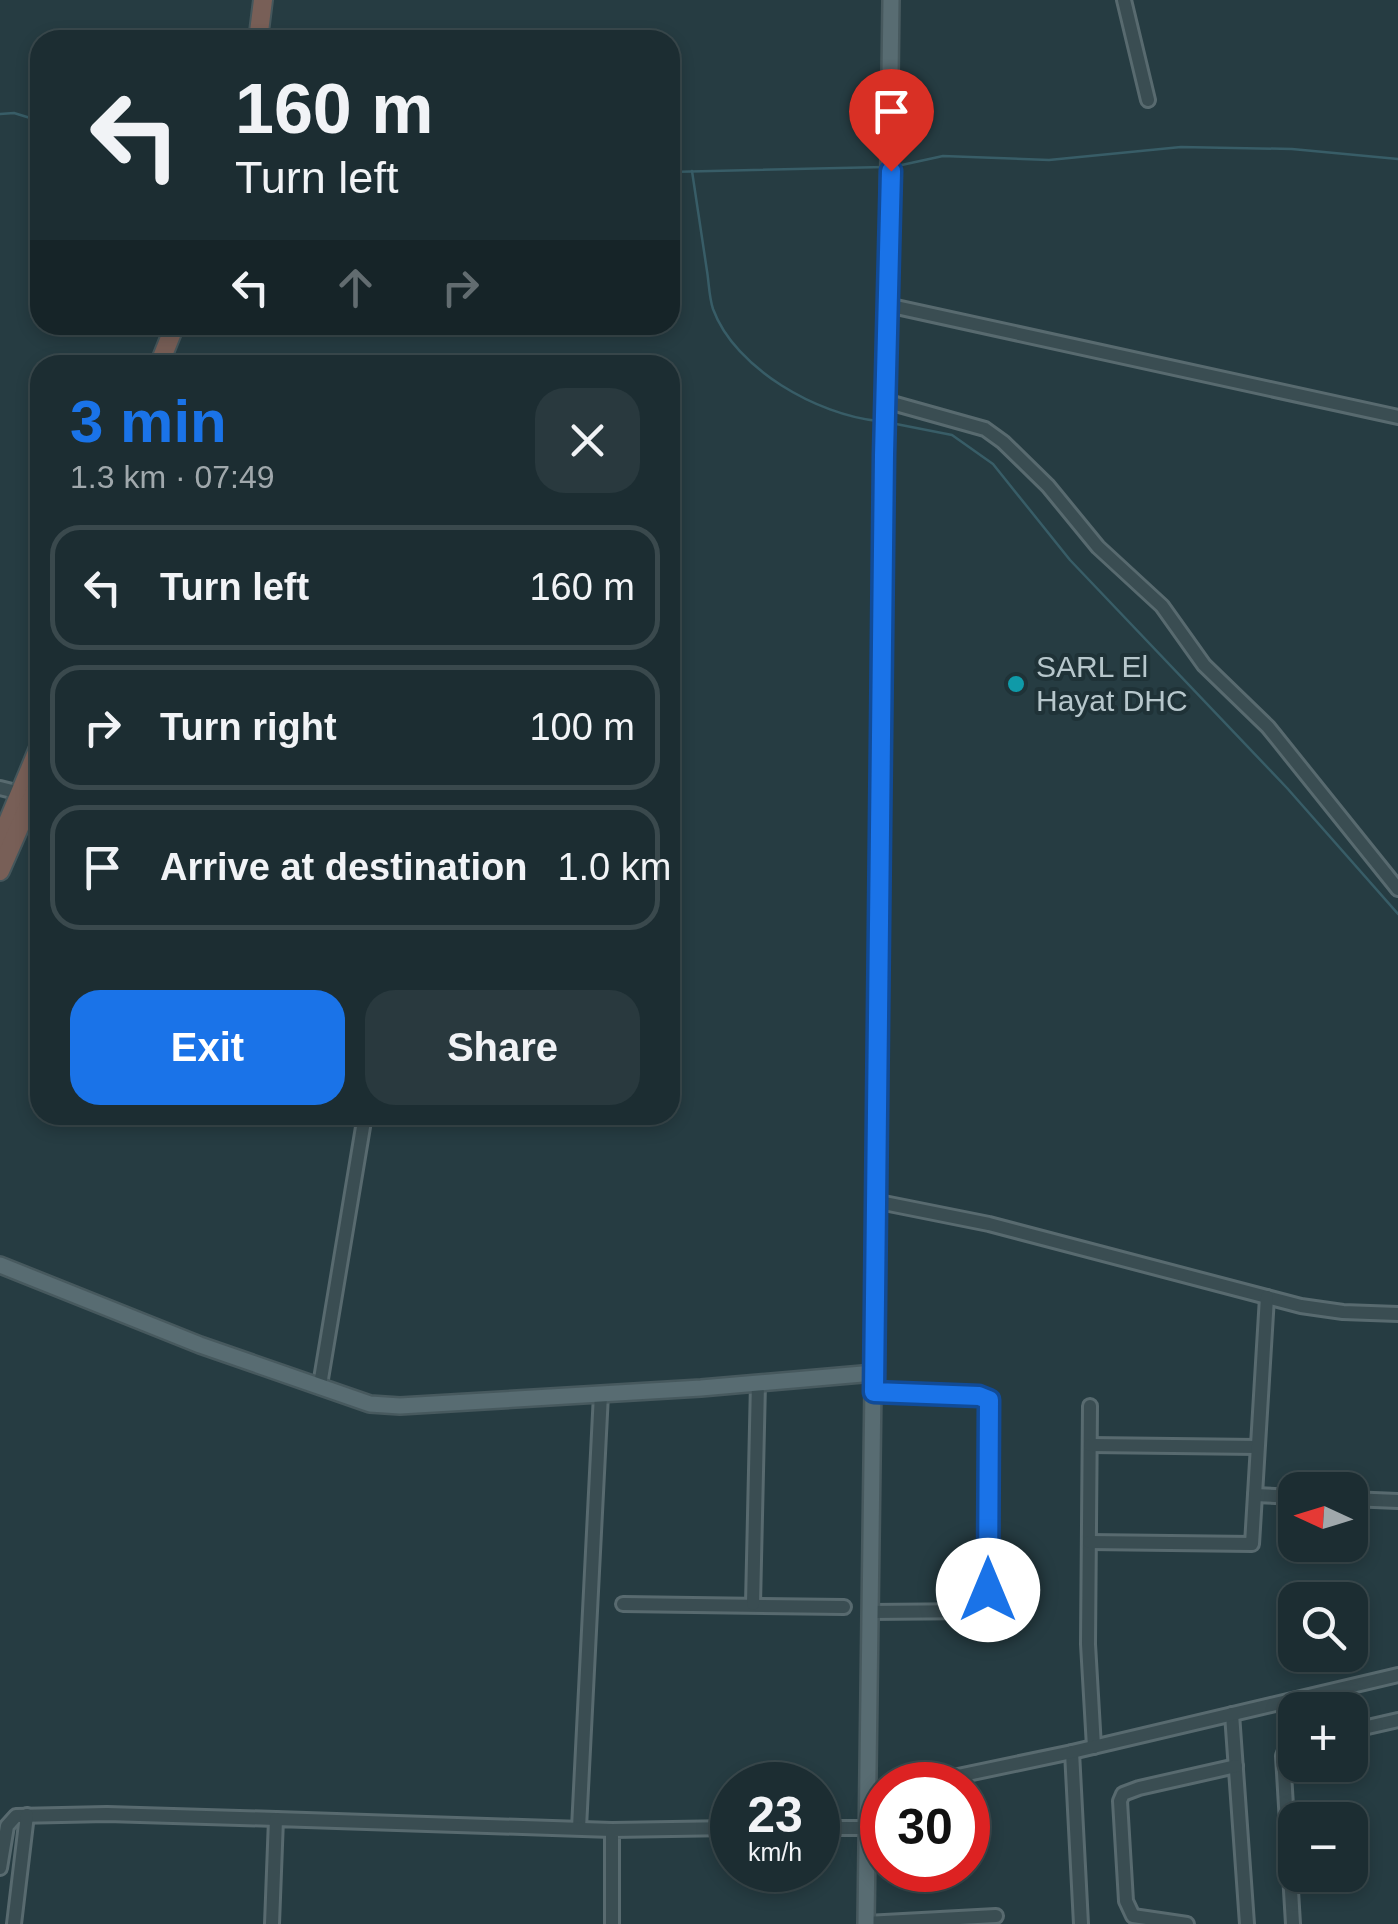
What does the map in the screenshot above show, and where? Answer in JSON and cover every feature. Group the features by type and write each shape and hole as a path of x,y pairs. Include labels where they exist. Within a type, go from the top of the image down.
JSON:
{"highway":[{"path":"259,30 263,0"},
{"path":"271,30 274,0"},
{"path":"0,841 30,769"},
{"path":"0,871 30,803"}],"main road":[{"path":"874,1762 870,1612 891,0"},
{"path":"0,1265 200,1345 370,1404 400,1406 601,1394 874,1372"},
{"path":"866,1892 866,1924"}],"street":[{"path":"1124,0 1148,100"},
{"path":"888,305 1398,417"},
{"path":"885,414 985,429 1024,462 1098,547 1172,616 1204,665 1268,727 1398,889"},
{"path":"0,788 20,793"},
{"path":"320,1386 363,1125"},
{"path":"874,1201 989,1224 1267,1297 1343,1312 1398,1314"},
{"path":"1089,1542 1252,1544 1267,1297"},
{"path":"753,1604 758,1383"},
{"path":"870,1612 980,1612 984,1610 988,1590 989,1400 979,1396 874,1392"},
{"path":"579,1828 601,1394"},
{"path":"1090,1406 1088,1644 1094,1747"},
{"path":"1090,1446 1257,1447"},
{"path":"1254,1496 1278,1497"},
{"path":"1368,1500 1398,1501"},
{"path":"623,1604 844,1607"},
{"path":"990,1769 1398,1675"},
{"path":"1232,1714 1247,1924"},
{"path":"1368,1727 1398,1720"},
{"path":"1072,1752 1081,1924"},
{"path":"1186,1924 1133,1916 1130,1912 1120,1801 1123,1794 1139,1788 1236,1766"},
{"path":"1284,1782 1292,1924"},
{"path":"14,1924 27,1815"},
{"path":"0,1868 7,1826 16,1816 27,1815 612,1830 710,1828"},
{"path":"272,1924 276,1819"},
{"path":"612,1830 612,1924"},
{"path":"866,1924 996,1916"}],"waterway":[{"path":"0,114 30,118"},
{"path":"897,166 943,156 1049,160 1181,147 1292,149 1398,159"},
{"path":"680,172 884,167"},
{"path":"692,171 711,300 724,331 740,351 781,385 830,409 878,421"},
{"path":"891,423 952,435 993,464 1070,560 1287,788 1398,914"}],"place":[{"name":"SARL El Hayat DHC","path":"1016,684"}],"route":[{"path":"891,171 884,455 874,1392 986,1396 989,1400 988,1590"}]}
